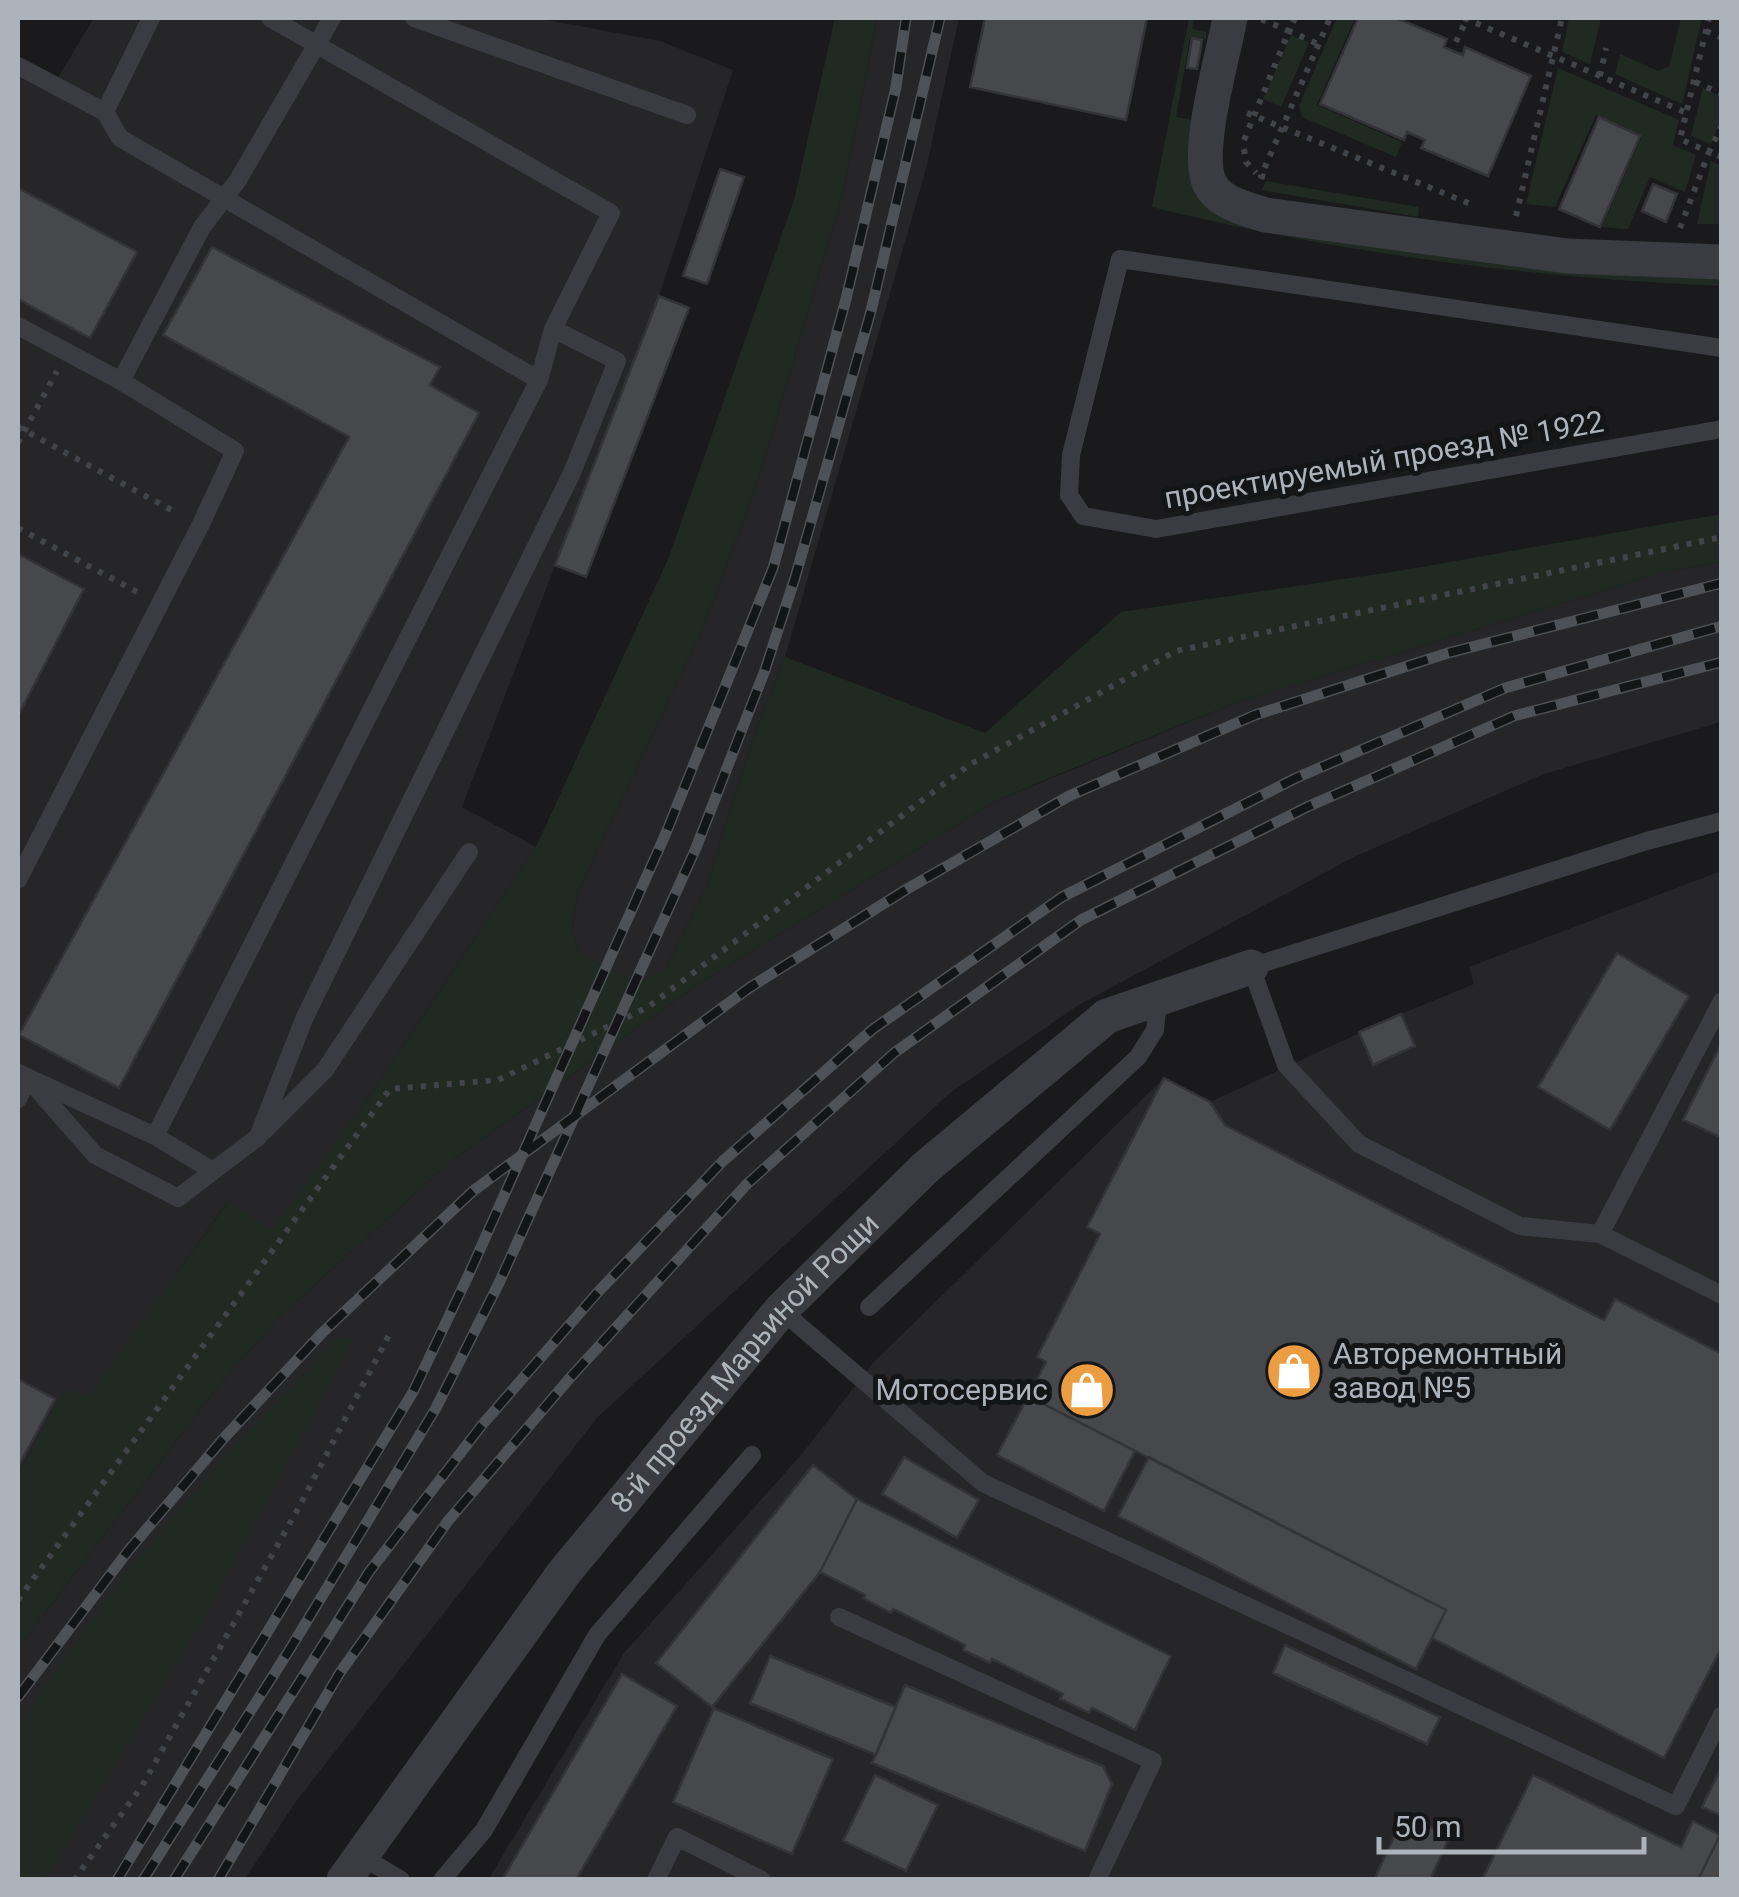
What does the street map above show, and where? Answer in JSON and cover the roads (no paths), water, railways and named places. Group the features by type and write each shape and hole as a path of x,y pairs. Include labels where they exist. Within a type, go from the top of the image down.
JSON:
{"street":[{"path":"1244,27 1205,148 1208,181 1229,203 1264,215 1567,256 1722,262"},
{"name":"8-й проезд Марьиной Рощи","path":"352,1868 563,1574 781,1310 924,1168 1107,1016 1251,966"}],"lane":[{"path":"105,112 152,18"},
{"path":"155,1136 539,380 553,329 612,214 270,18"},
{"path":"121,381 202,227 238,180 332,18"},
{"path":"414,18 687,115"},
{"path":"18,66 105,112 120,138 539,380"},
{"name":"проектируемый проезд № 1922","path":"1722,348 1120,259 1071,454 1069,496 1083,516 1156,529 1722,428"},
{"path":"18,326 121,381 234,451 200,526 18,880"},
{"path":"258,1137 304,1019 571,475 616,362 553,329"},
{"path":"1722,821 1251,966 1286,1065 1359,1144 1520,1226 1600,1234 1722,1295"},
{"path":"23,1076 95,1155 178,1198 258,1137 325,1070 469,852"},
{"path":"869,1307 1138,1057 1155,1030 1158,999"},
{"path":"1600,1234 1722,1001"},
{"path":"23,1076 155,1136 213,1171"},
{"path":"18,1100 23,1076"},
{"path":"781,1310 983,1483 1676,1806 1722,1715"},
{"path":"442,1880 484,1830 597,1635 752,1454"},
{"path":"839,1617 1154,1762 1097,1880"},
{"path":"656,1880 677,1837 762,1880"},
{"path":"352,1868 401,1880"}],"railway":[{"path":"117,1880 413,1392 666,833 773,568 846,299 896,87 906,18"},
{"path":"143,1880 290,1649 436,1408 499,1283 696,848 765,670 795,578 871,311 940,18"},
{"path":"18,1697 128,1551 223,1439 322,1333 473,1191 749,988 907,889 1069,796 1255,715 1448,653 1722,583"},
{"path":"174,1880 369,1572 482,1425 598,1292 723,1161 873,1029 1062,897 1296,778 1505,688 1722,626"},
{"path":"218,1880 339,1674 448,1521 569,1379 747,1184 894,1053 1081,920 1307,807 1514,716 1722,662"}],"place":[{"name":"Авторемонтный завод №5","path":"1294,1371"},
{"name":"Мотосервис","path":"1087,1390"}]}
